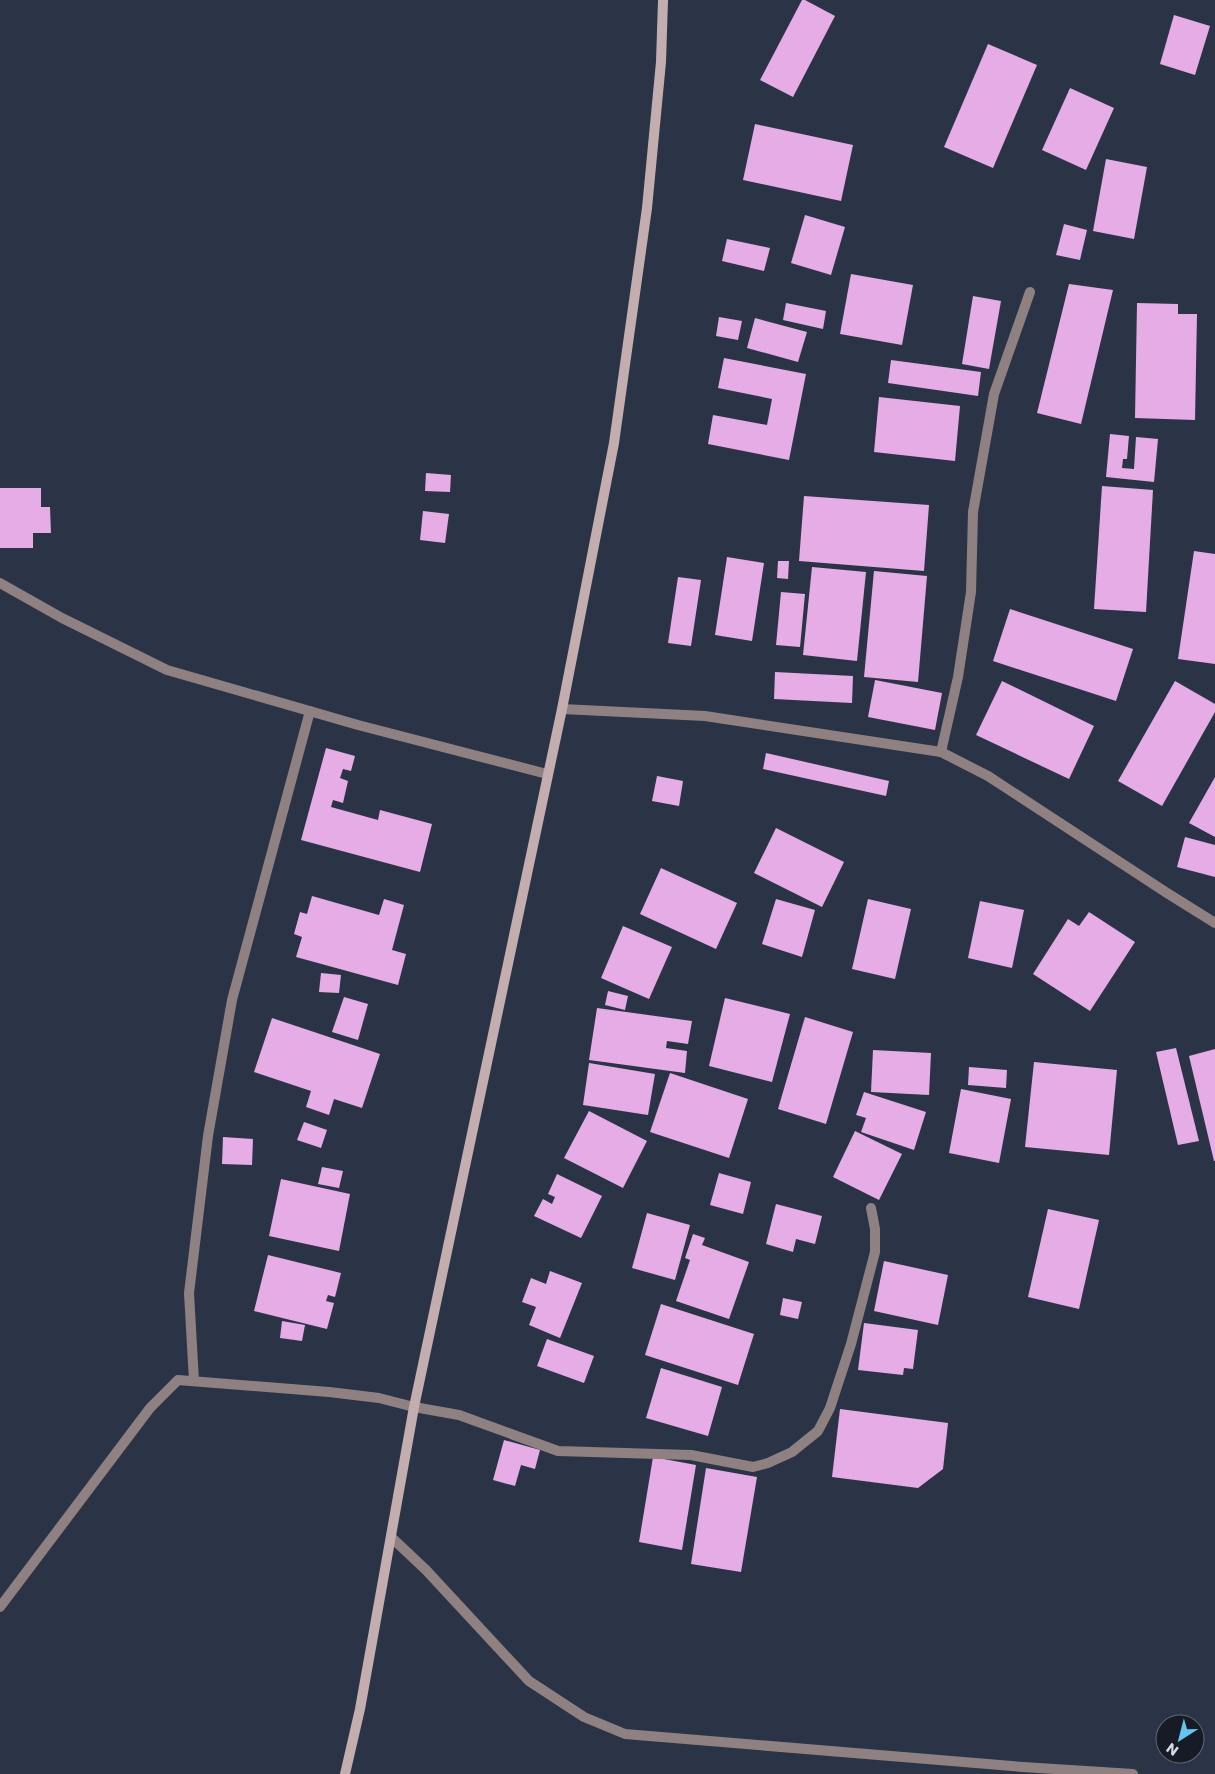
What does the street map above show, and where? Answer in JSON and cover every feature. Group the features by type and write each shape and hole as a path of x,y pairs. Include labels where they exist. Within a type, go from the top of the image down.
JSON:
{"main road":[{"path":"345,1774 360,1709 414,1407 562,709 614,444 646,208 661,62 662,0"}],"street":[{"path":"941,752 958,676 971,592 973,512 994,394 1030,292"},
{"path":"0,583 62,618 167,670 358,725 548,774"},
{"path":"562,709 705,716 941,752 988,776 1167,894 1215,923"},
{"path":"194,1381 189,1293 208,1136 232,1000 310,711"},
{"path":"0,1607 150,1408 178,1380 329,1392 379,1398 414,1407 459,1414 558,1451 691,1455 753,1467 768,1463 792,1452 818,1431 830,1408 851,1344 875,1252 875,1229 871,1208"},
{"path":"391,1537 426,1570 529,1681 584,1717 625,1734 1133,1774"}],"building":[{"path":"802,0 835,16 793,97 760,80"},
{"path":"1174,15 1210,26 1195,75 1160,64"},
{"path":"988,44 1037,65 993,168 944,147"},
{"path":"1070,88 1114,108 1086,170 1042,150"},
{"path":"755,124 853,145 841,201 743,180"},
{"path":"1106,159 1147,167 1134,239 1093,231"},
{"path":"805,215 845,227 831,275 791,263"},
{"path":"1064,224 1087,230 1080,260 1056,255"},
{"path":"727,239 770,248 764,271 722,261"},
{"path":"851,274 913,285 902,345 840,334"},
{"path":"1069,284 1113,290 1081,424 1037,413"},
{"path":"973,296 1001,301 989,369 962,364"},
{"path":"786,303 826,311 823,329 783,320"},
{"path":"1137,303 1178,304 1178,314 1197,314 1195,420 1135,418"},
{"path":"719,317 742,321 738,340 716,336"},
{"path":"755,318 807,332 798,362 747,348"},
{"path":"724,358 806,374 789,460 708,444 713,415 767,425 772,399 718,388"},
{"path":"891,360 981,372 978,396 888,383"},
{"path":"879,397 960,406 955,461 874,452"},
{"path":"1110,434 1129,436 1127,459 1123,459 1122,468 1134,469 1136,437 1158,439 1154,482 1106,477"},
{"path":"426,473 451,475 450,492 425,491"},
{"path":"1102,486 1153,490 1146,612 1094,609"},
{"path":"0,488 41,488 41,507 50,507 51,533 33,533 33,548 0,548"},
{"path":"804,496 929,505 924,571 799,561"},
{"path":"423,511 449,514 445,543 420,540"},
{"path":"1194,551 1215,554 1215,664 1178,659"},
{"path":"727,557 764,563 752,641 715,635"},
{"path":"778,561 789,561 788,579 777,578"},
{"path":"812,567 866,572 857,661 803,655"},
{"path":"874,571 927,576 918,682 864,677"},
{"path":"678,577 701,580 691,646 668,643"},
{"path":"781,592 805,594 800,647 776,645"},
{"path":"1010,609 1133,649 1116,701 993,661"},
{"path":"775,672 853,676 852,703 774,699"},
{"path":"875,680 942,693 935,730 868,717"},
{"path":"1002,681 1094,726 1069,779 976,735"},
{"path":"1175,681 1215,704 1215,712 1162,806 1118,781"},
{"path":"326,748 355,756 351,771 343,769 340,778 348,781 343,803 333,800 331,807 378,820 380,810 432,824 420,872 301,840"},
{"path":"766,753 889,781 886,796 763,769"},
{"path":"657,776 683,781 679,806 652,801"},
{"path":"1215,777 1215,837 1189,823"},
{"path":"776,828 844,862 822,907 754,873"},
{"path":"1185,837 1215,845 1215,877 1177,867"},
{"path":"661,868 737,903 716,949 640,914"},
{"path":"312,896 379,915 384,899 404,905 392,950 406,954 398,985 296,957 302,937 294,934 300,912 307,914"},
{"path":"776,899 815,910 802,957 762,944"},
{"path":"868,899 911,909 895,979 852,969"},
{"path":"980,901 1024,910 1012,968 968,958"},
{"path":"1089,912 1135,942 1090,1011 1033,974 1068,919 1079,926"},
{"path":"623,926 672,947 649,999 601,978"},
{"path":"321,973 341,975 339,993 319,992"},
{"path":"608,991 628,996 625,1010 605,1005"},
{"path":"344,997 368,1004 358,1040 332,1032"},
{"path":"725,998 790,1014 772,1082 709,1066"},
{"path":"597,1008 692,1021 688,1044 667,1041 666,1048 687,1051 685,1073 589,1060"},
{"path":"805,1017 853,1032 826,1124 778,1109"},
{"path":"272,1018 380,1054 362,1108 334,1099 329,1115 306,1107 311,1091 254,1072"},
{"path":"1176,1048 1199,1141 1178,1145 1156,1052"},
{"path":"1215,1049 1215,1161 1214,1161 1189,1056"},
{"path":"873,1050 931,1053 929,1095 871,1092"},
{"path":"1034,1062 1117,1070 1109,1155 1025,1147"},
{"path":"589,1063 655,1074 648,1115 583,1105"},
{"path":"969,1067 1007,1070 1006,1088 968,1085"},
{"path":"670,1073 748,1099 729,1158 650,1132"},
{"path":"961,1089 1011,1099 999,1163 949,1153"},
{"path":"864,1092 926,1112 914,1150 861,1132 866,1118 856,1115"},
{"path":"589,1111 647,1141 623,1188 564,1158"},
{"path":"304,1122 327,1130 321,1148 297,1140"},
{"path":"855,1131 902,1154 879,1200 833,1177"},
{"path":"223,1137 253,1139 252,1165 222,1164"},
{"path":"322,1167 343,1171 339,1188 318,1184"},
{"path":"719,1173 751,1182 743,1214 710,1205"},
{"path":"557,1174 602,1196 581,1238 534,1216 543,1199 552,1204 555,1197 548,1194"},
{"path":"281,1179 350,1194 339,1251 269,1236"},
{"path":"776,1204 822,1216 815,1244 796,1239 793,1252 766,1244"},
{"path":"1048,1209 1099,1220 1079,1309 1028,1297"},
{"path":"647,1213 690,1225 675,1280 632,1268"},
{"path":"693,1234 705,1238 702,1245 749,1262 729,1319 676,1301 690,1260 685,1258"},
{"path":"268,1255 341,1273 335,1297 328,1295 326,1301 334,1303 327,1329 254,1311"},
{"path":"884,1261 948,1275 938,1325 874,1311"},
{"path":"550,1271 582,1283 560,1338 529,1325 536,1307 522,1302 531,1278 546,1284"},
{"path":"783,1298 802,1302 798,1319 780,1315"},
{"path":"661,1304 754,1334 738,1385 645,1355"},
{"path":"282,1321 305,1325 302,1341 280,1338"},
{"path":"864,1323 918,1330 913,1369 904,1368 903,1375 858,1370"},
{"path":"547,1339 594,1356 584,1383 537,1366"},
{"path":"661,1368 722,1387 708,1436 646,1418"},
{"path":"840,1409 948,1423 943,1469 918,1488 832,1477"},
{"path":"504,1440 540,1450 535,1469 521,1465 515,1486 493,1480"},
{"path":"653,1457 696,1465 682,1550 639,1542"},
{"path":"706,1468 757,1477 741,1572 691,1564"}]}
